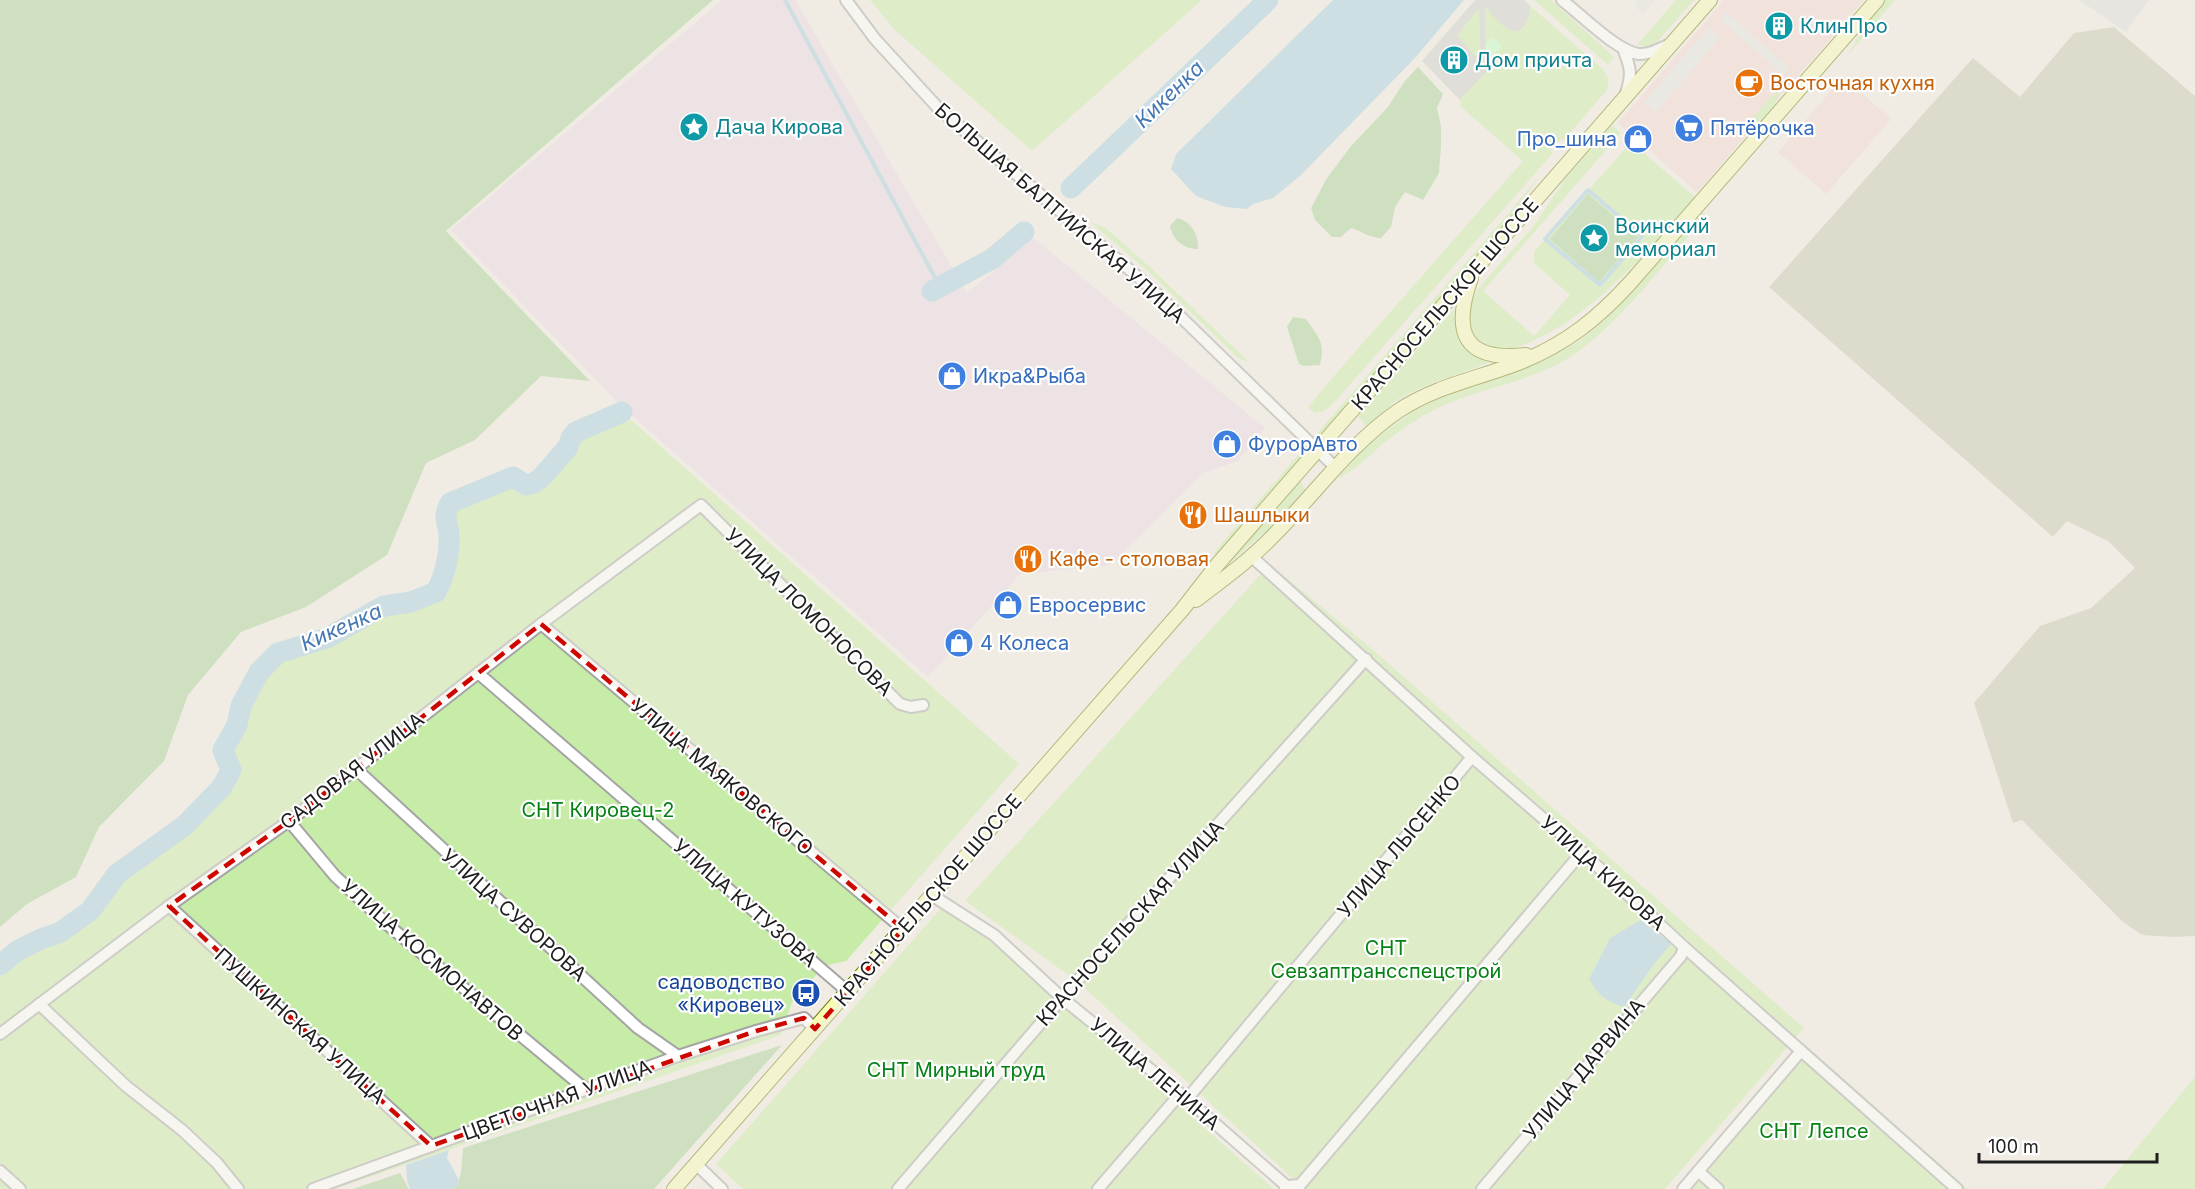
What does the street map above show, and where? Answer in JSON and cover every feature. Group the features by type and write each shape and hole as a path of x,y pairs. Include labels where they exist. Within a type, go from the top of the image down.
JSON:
{"main road":[{"name":"КРАСНОСЕЛЬСКОЕ ШОССЕ","path":"674,1189 933,896 1182,610 1217,565 1710,0"},
{"name":"КРАСНОСЕЛЬСКОЕ ШОССЕ","path":"1182,610 1272,537 1335,467 1383,422 1415,401 1560,344 1585,327 1609,306 1877,0"},
{"path":"1474,270 1463,302 1462,318 1464,333 1472,346 1487,355 1502,357 1542,353"}],"street":[{"name":"БОЛЬШАЯ БАЛТИЙСКАЯ УЛИЦА","path":"846,0 875,39 911,81 940,110 1150,286 1335,467"},
{"path":"1562,0 1624,51 1641,55 1673,43"},
{"path":"1624,51 1631,77 1624,99"},
{"name":"САДОВАЯ УЛИЦА","path":"0,1034 169,906 289,821 541,624 701,505"},
{"name":"УЛИЦА ЛОМОНОСОВА","path":"701,505 900,704 911,707 922,705"},
{"name":"УЛИЦА КИРОВА","path":"1251,556 1472,757 1582,852 1684,947 1957,1189"},
{"name":"УЛИЦА МАЯКОВСКОГО","path":"541,624 903,929"},
{"name":"КРАСНОСЕЛЬСКАЯ УЛИЦА","path":"898,1189 1062,998 1366,659"},
{"name":"УЛИЦА КУТУЗОВА","path":"478,673 848,992"},
{"name":"УЛИЦА ЛЫСЕНКО","path":"1098,1189 1183,1096 1196,1090 1472,757"},
{"name":"УЛИЦА СУВОРОВА","path":"356,769 638,1028 678,1056"},
{"name":"УЛИЦА КОСМОНАВТОВ","path":"289,821 334,876 388,925 585,1089"},
{"path":"1287,1188 1300,1185 1582,852"},
{"name":"УЛИЦА ЛЕНИНА","path":"933,896 994,936 1062,998 1183,1096 1287,1188"},
{"name":"ПУШКИНСКАЯ УЛИЦА","path":"169,906 431,1146"},
{"name":"УЛИЦА ДАРВИНА","path":"1482,1189 1681,956 1684,947"},
{"path":"39,1004 126,1086 191,1138 217,1163 238,1189"},
{"name":"ЦВЕТОЧНАЯ УЛИЦА","path":"313,1189 585,1089 756,1031 804,1018 815,1029"},
{"path":"1683,1189 1801,1051"},
{"path":"696,1164 722,1189"},
{"path":"0,1171 20,1189"},
{"path":"1698,1171 1718,1189"}],"highlighted area":[{"path":"541,624 903,929 815,1029 804,1018 756,1031 431,1146 169,906 289,821"}],"shaded area":[{"path":"722,0 795,0 967,293 1034,238 1265,428 1238,461 1203,473 1110,565 1020,574 928,677 620,405 451,230"},
{"path":"1475,0 1524,0 1541,16 1460,100 1422,61"},
{"path":"1638,0 1655,0 1643,14 1633,5"},
{"path":"1724,0 1864,0 1697,192 1618,123"},
{"path":"2079,0 2149,0 2126,32"},
{"path":"1726,12 1789,68 1783,75 1720,19"},
{"path":"1709,27 1720,38 1656,112 1644,102"},
{"path":"2114,27 2195,96 2195,936 2142,935 2123,922 2022,820 2013,823 1974,703 2040,626 2091,608 2135,568 2108,541 2067,521 2053,537 1769,287 1973,58 2020,97 2074,33"},
{"path":"1843,77 1891,119 1826,194 1778,152"}],"green space":[{"path":"0,0 713,0 446,231 590,381 541,376 475,440 426,463 387,555 306,607 241,632 188,695 164,761 99,827 76,877 27,904 0,927"},
{"path":"870,0 1202,0 1032,151 895,30"},
{"path":"1534,0 1551,0 1614,57 1608,65"},
{"path":"1676,0 1694,0 1656,43 1648,47 1637,45"},
{"path":"1885,0 1895,0 1846,57 1867,23"},
{"path":"1530,6 1603,69 1609,79 1607,90 1563,141 1561,139 1550,150 1553,153 1331,406 1322,412 1315,413 1308,408 1326,385 1523,161 1461,107 1460,100 1489,69 1485,65 1485,7 1505,27 1516,31 1524,27 1527,22"},
{"path":"1479,8 1481,63 1457,35"},
{"path":"1493,37 1502,46 1491,57 1486,52 1486,43"},
{"path":"1418,67 1443,94 1437,108 1441,127 1439,173 1423,200 1405,192 1395,207 1391,227 1381,238 1351,228 1341,237 1332,237 1315,220 1311,208 1327,178 1351,146 1388,107 1404,82"},
{"path":"1780,87 1777,100 1769,113 1749,136 1745,135 1743,129"},
{"path":"1612,125 1621,133 1483,291 1534,336 1570,295 1534,263 1534,252 1631,142 1695,197 1617,282 1571,319 1523,345 1504,351 1490,347 1476,337 1469,323 1469,310 1476,292 1533,227 1566,178"},
{"path":"1541,173 1510,220 1217,557 1214,553 1233,530"},
{"path":"1588,194 1638,237 1599,282 1550,239"},
{"path":"1702,212 1705,214 1704,218 1622,313 1585,346 1567,359 1535,374 1467,396 1434,410 1397,433 1356,467 1338,478 1369,444 1415,410 1445,396 1525,368 1575,344 1606,319"},
{"path":"1177,218 1186,222 1193,229 1198,249 1183,245 1174,236 1170,226"},
{"path":"1089,221 1106,228 1250,363 1237,357 1150,273"},
{"path":"1454,309 1461,333 1488,363 1418,389 1397,400 1366,426 1358,416"},
{"path":"1293,317 1306,319 1317,335 1322,351 1320,365 1299,364 1287,327"},
{"name":"СНТ Кировец-2","path":"622,412 1019,764 846,961 824,966 792,1002 781,1035 335,1189 0,1189 0,965 3,961 41,939 59,933 90,911 117,874 184,826 222,787 231,770 223,750 237,725 241,706 259,672 278,653 327,638 384,606 411,602 436,592 445,566 449,536 444,516 450,503 507,471 512,477 526,485 534,483 568,447 576,432"},
{"path":"1301,481 1305,491 1278,521 1228,564 1225,560"},
{"name":"СНТ Севзаптрансспецстрой","path":"1270,564 1373,650 1804,1028 1665,1189 1304,1189 1077,981 965,901"},
{"name":"СНТ Мирный труд","path":"942,907 991,940 1274,1189 743,1189 716,1164"},
{"path":"782,1045 654,1189 451,1189 457,1186 461,1173 463,1148"},
{"name":"СНТ Лепсе","path":"1809,1048 1968,1189 1684,1189"},
{"path":"2195,1077 2195,1189 2103,1189"},
{"path":"400,1173 409,1189 353,1189"}],"water":[{"path":"1333,0 1464,0 1415,58 1301,175 1273,198 1253,204 1247,209 1225,207 1196,196 1171,169 1176,154"},
{"path":"1641,920 1671,944 1624,1007 1604,997 1589,979 1610,938"},
{"path":"449,1150 447,1158 459,1180 457,1186 451,1189 410,1189 406,1165"}],"waterway":[{"path":"785,0 940,287"},
{"name":"Кикенка","path":"1071,188 1268,0"},
{"path":"1588,190 1642,236 1600,285 1545,239 1588,190"},
{"name":"Кикенка","path":"932,291 992,259 1024,232"},
{"name":"Кикенка","path":"0,965 17,951 59,933 90,911 117,874 184,826 222,787 231,770 223,750 237,725 241,706 259,672 278,653 327,638 384,606 411,602 436,592 448,557 449,535 446,517 450,503 513,477 526,485 534,483 568,447 576,432 622,412"}],"place":[{"name":"КлинПро","path":"1779,26"},
{"name":"Дом причта","path":"1454,60"},
{"name":"Восточная кухня","path":"1749,83"},
{"name":"Дача Кирова","path":"694,127"},
{"name":"Пятёрочка","path":"1689,128"},
{"name":"Про_шина","path":"1638,139"},
{"name":"Воинский мемориал","path":"1594,238"},
{"name":"Икра&Рыба","path":"952,376"},
{"name":"ФурорАвто","path":"1227,444"},
{"name":"Шашлыки","path":"1193,515"},
{"name":"Кафе - столовая","path":"1028,559"},
{"name":"Евросервис","path":"1008,605"},
{"name":"4 Колеса","path":"959,643"},
{"name":"садоводство «Кировец»","path":"806,993"}]}
